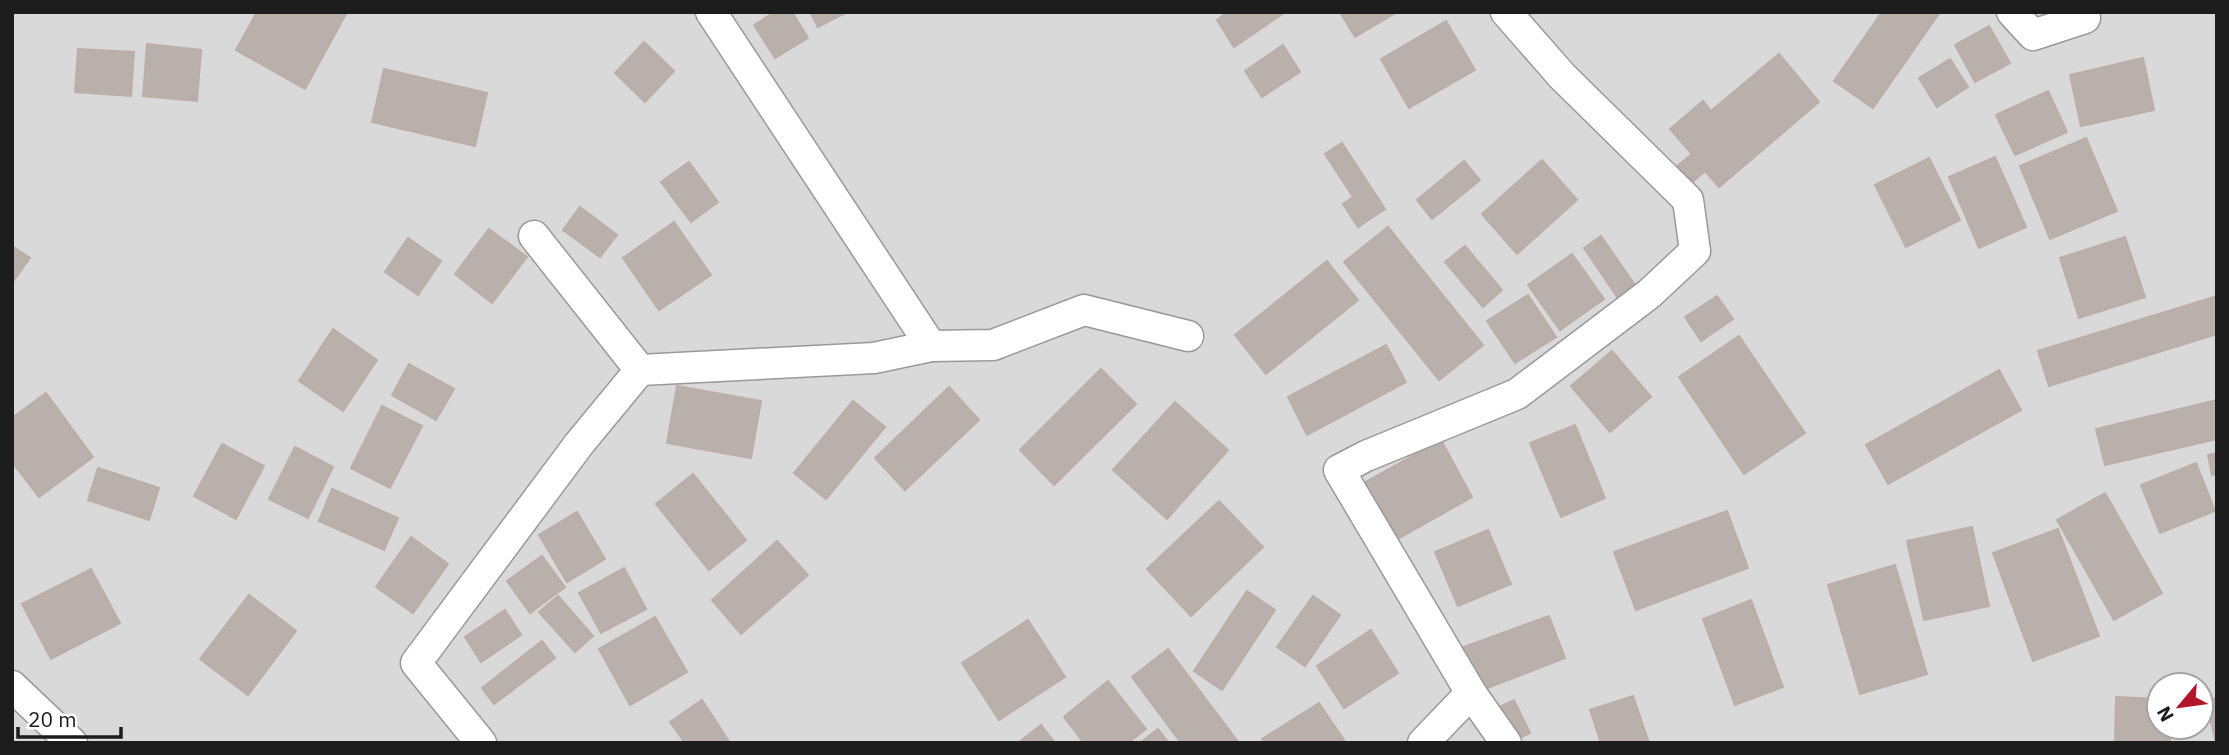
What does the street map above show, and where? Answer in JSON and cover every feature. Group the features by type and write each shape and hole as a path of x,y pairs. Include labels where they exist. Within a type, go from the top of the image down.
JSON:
{"street":[{"path":"711,12 931,346"},
{"path":"1506,12 1562,76 1688,200 1695,251 1649,294 1517,394 1366,456 1339,471 1471,693 1506,743"},
{"path":"2012,12 2033,35 2085,18"},
{"path":"534,236 640,370"},
{"path":"481,743 416,663 579,444 640,370 874,358 931,346 993,345 1084,310 1188,336"},
{"path":"12,686 72,743"},
{"path":"1423,743 1471,693"}],"shaded area":[{"path":"12,12 2217,12 2217,743 12,743"}],"building":[{"path":"257,12 347,12 305,89 236,50"},
{"path":"775,12 792,12 808,38 775,58 754,25"},
{"path":"810,12 847,12 818,27"},
{"path":"1222,12 1285,12 1234,47 1217,20 1224,15"},
{"path":"1340,12 1397,12 1355,37"},
{"path":"1882,12 1940,12 1873,108 1834,81"},
{"path":"1446,21 1475,70 1409,108 1381,59"},
{"path":"1989,26 2010,63 1975,82 1955,45"},
{"path":"644,42 674,71 645,102 615,73"},
{"path":"147,44 201,50 197,101 143,96"},
{"path":"1283,45 1300,72 1262,97 1245,71"},
{"path":"78,49 134,52 131,96 75,92"},
{"path":"1779,54 1819,102 1719,187 1705,171 1690,184 1676,167 1692,154 1670,129 1703,101 1711,111"},
{"path":"2143,58 2154,110 2081,126 2070,75"},
{"path":"1950,59 1968,87 1937,107 1919,78"},
{"path":"384,69 487,93 475,146 372,122"},
{"path":"2048,91 2067,132 2015,155 1996,115"},
{"path":"2086,138 2117,211 2050,239 2020,166"},
{"path":"1342,143 1385,209 1358,227 1343,204 1353,197 1325,154"},
{"path":"1995,157 2026,227 1979,248 1949,177"},
{"path":"1929,158 1960,220 1906,247 1875,185"},
{"path":"1542,160 1577,200 1517,254 1482,214"},
{"path":"1464,161 1480,180 1432,219 1417,200"},
{"path":"689,162 718,202 691,222 661,182"},
{"path":"580,207 617,235 600,257 563,230"},
{"path":"674,222 711,275 659,310 623,258"},
{"path":"1388,227 1483,345 1439,380 1344,262"},
{"path":"489,229 527,257 492,303 455,274"},
{"path":"1601,236 1637,288 1620,301 1584,248"},
{"path":"2125,237 2145,297 2079,318 2060,258"},
{"path":"408,238 441,261 418,295 385,272"},
{"path":"12,246 30,258 12,283"},
{"path":"1465,246 1502,290 1483,307 1445,262"},
{"path":"1572,254 1604,299 1560,330 1528,285"},
{"path":"1327,261 1358,300 1266,374 1235,335"},
{"path":"1528,295 1556,337 1515,363 1487,321"},
{"path":"1717,296 1733,319 1701,341 1685,317"},
{"path":"2217,296 2217,334 2049,386 2038,351"},
{"path":"333,329 377,360 343,411 299,381"},
{"path":"1739,336 1805,433 1744,474 1679,377"},
{"path":"1386,345 1406,382 1307,435 1288,397"},
{"path":"1612,351 1651,397 1610,432 1571,386"},
{"path":"409,364 454,389 436,420 392,395"},
{"path":"1101,369 1136,404 1054,485 1020,450"},
{"path":"1999,370 2021,410 1888,484 1866,445"},
{"path":"677,386 761,401 751,458 667,443"},
{"path":"949,387 979,420 905,490 875,458"},
{"path":"46,393 93,457 39,497 12,462 12,418"},
{"path":"2217,400 2217,439 2105,465 2096,429"},
{"path":"853,401 885,427 826,499 794,473"},
{"path":"1175,402 1228,450 1167,519 1113,470"},
{"path":"382,406 422,426 390,488 351,468"},
{"path":"1575,425 1605,498 1561,517 1530,443"},
{"path":"1441,440 1472,497 1396,540 1364,483"},
{"path":"222,444 264,466 236,519 194,496"},
{"path":"295,447 333,467 308,518 269,499"},
{"path":"2217,453 2217,474 2212,475 2208,455"},
{"path":"2196,463 2215,511 2160,533 2141,485"},
{"path":"98,468 159,488 149,520 88,500"},
{"path":"693,474 746,540 709,570 656,504"},
{"path":"332,489 398,518 384,550 319,521"},
{"path":"2105,493 2162,593 2114,620 2057,520"},
{"path":"1219,501 1263,547 1191,616 1147,569"},
{"path":"1727,511 1748,568 1636,610 1614,552"},
{"path":"577,512 605,559 567,582 539,535"},
{"path":"1972,527 1989,606 1924,620 1907,541"},
{"path":"2058,529 2099,636 2033,661 1993,553"},
{"path":"1488,530 1511,584 1458,606 1435,552"},
{"path":"411,537 448,564 413,613 376,587"},
{"path":"777,541 808,575 741,634 712,600"},
{"path":"542,556 565,587 530,613 507,581"},
{"path":"1895,565 1927,674 1860,694 1828,585"},
{"path":"624,568 646,609 601,633 579,593"},
{"path":"91,569 120,623 51,659 22,604"},
{"path":"1247,591 1275,610 1222,690 1194,671"},
{"path":"249,595 296,631 248,695 200,659"},
{"path":"558,596 593,636 575,652 539,612"},
{"path":"1313,596 1340,615 1305,666 1277,647"},
{"path":"1751,600 1783,687 1735,705 1703,619"},
{"path":"505,610 521,635 481,662 465,637"},
{"path":"1549,616 1565,658 1477,692 1461,648"},
{"path":"655,617 687,672 630,705 599,649"},
{"path":"1028,620 1065,677 999,720 962,663"},
{"path":"1371,630 1398,673 1344,708 1317,666"},
{"path":"542,641 555,658 494,704 482,688"},
{"path":"1168,649 1239,743 1181,743 1132,677"},
{"path":"1108,681 1146,729 1128,743 1084,743 1064,717"},
{"path":"1633,696 1649,743 1601,743 1590,710"},
{"path":"2116,697 2145,698 2145,741 2170,741 2170,743 2115,743"},
{"path":"2217,698 2217,743 2215,739"},
{"path":"702,700 730,743 685,743 670,722"},
{"path":"1514,700 1530,733 1509,743 1489,712"},
{"path":"1319,703 1346,743 1264,743 1262,739"},
{"path":"1041,725 1055,743 1018,743"},
{"path":"1158,729 1169,743 1140,743"}]}
